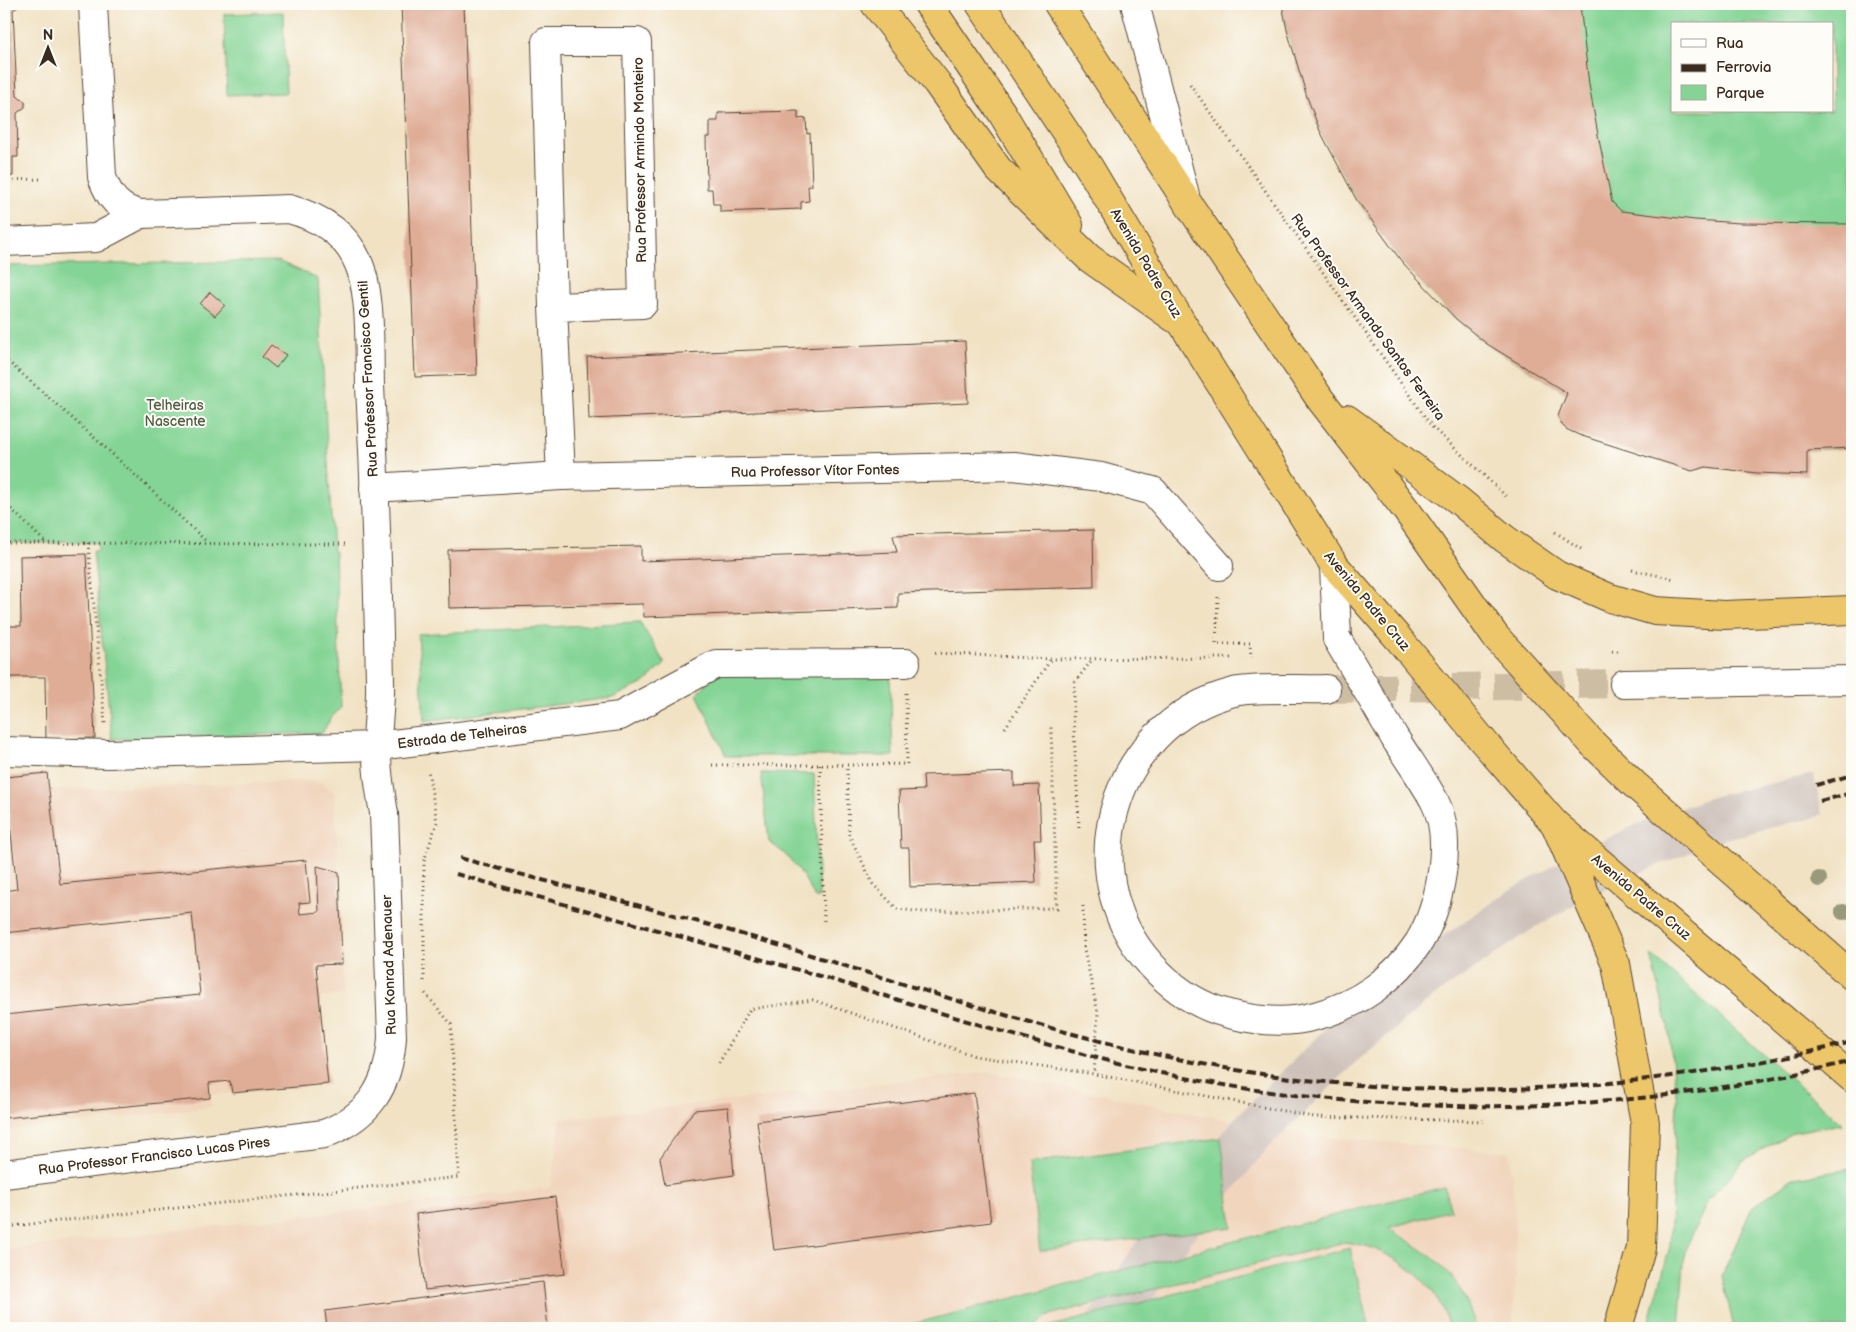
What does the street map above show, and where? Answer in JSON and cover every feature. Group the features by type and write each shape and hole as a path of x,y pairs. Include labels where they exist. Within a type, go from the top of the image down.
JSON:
{"highway":[{"path":"875,4 937,83 998,170 1089,258 1182,323"},
{"path":"928,4 1002,113 1089,258"},
{"name":"Avenida Padre Cruz","path":"980,4 1089,167 1182,323 1334,565 1555,824 1852,1078"},
{"path":"1058,4 1187,202 1320,400 1407,511 1495,636 1594,745 1634,784 1852,976"},
{"path":"1320,400 1458,500 1505,539 1557,575 1610,598 1655,611 1724,615 1852,610"},
{"path":"1555,824 1616,964 1646,1123 1641,1248 1618,1328"}],"street":[{"name":"Rua Professor Francisco Gentil","path":"93,4 98,140 102,177 108,193 117,203 129,212 141,214 289,209 323,222 338,233 350,246 364,280 367,301 377,544 381,702 377,746"},
{"path":"1135,4 1187,202"},
{"name":"Rua Professor Armindo Monteiro","path":"553,308 643,304 637,42 546,42 553,308 561,476"},
{"path":"4,242 102,236 141,214"},
{"name":"Rua Professor Vítor Fontes","path":"374,488 561,476 1014,466 1101,477 1153,491 1219,566"},
{"path":"1326,689 1237,692 1209,700 1184,714 1162,731 1142,752 1127,777 1116,803 1110,831 1108,860 1111,888 1120,915 1132,940 1149,964 1170,984 1193,1000 1228,1014 1275,1021 1304,1019 1331,1012 1358,1000 1381,984 1402,964 1419,942 1432,916 1440,889 1444,860 1442,832 1436,804 1337,639 1334,565"},
{"name":"Estrada de Telheiras","path":"4,751 108,754 377,746 620,716 716,664 906,663"},
{"path":"1624,684 1852,680"},
{"name":"Rua Konrad Adenauer","path":"305,1138 340,1128 368,1106 379,1091 390,1057 392,1037 384,814 378,783 377,746"},
{"name":"Rua Professor Francisco Lucas Pires","path":"4,1174 305,1138"}],"path":[{"name":"Rua Professor Armando Santos Ferreira","path":"1184,76 1432,427 1510,500"},
{"path":"4,180 44,179"},
{"path":"4,358 208,542"},
{"path":"4,502 46,543"},
{"path":"1548,528 1586,553"},
{"path":"4,542 377,544"},
{"path":"88,543 108,754"},
{"path":"1219,566 1216,644 1250,644 1251,658"},
{"path":"1630,569 1678,580"},
{"path":"939,653 1051,659 1260,658"},
{"path":"1004,728 1051,659"},
{"path":"712,765 907,764 906,663"},
{"path":"847,765 849,835 873,884 896,909 923,912 1057,908 1050,727"},
{"path":"4,1227 459,1177 451,1024 424,994 424,861 437,822 423,741"},
{"path":"820,765 824,923"},
{"path":"720,1063 750,1009 813,1000 975,1056 1094,1074 1314,1117 1486,1121"}],"shaded area":[{"path":"47,773 50,790 311,781 323,783 335,794 343,995 319,997 328,1084 210,1095 211,1107 4,1131 4,777"},
{"path":"1813,774 1823,815 1725,839 1653,867 1592,895 1534,928 1434,996 1356,1062 1268,1148 1194,1238 1133,1328 1080,1328 1157,1211 1235,1118 1326,1028 1407,961 1510,890 1571,856 1635,825 1711,797"},
{"path":"989,1072 1306,1136 1510,1152 1515,1215 1516,1281 1512,1328 4,1328 4,1250 550,1188 561,1119"}],"green space":[{"path":"1282,4 1852,4 1852,448 1807,450 1567,393 1487,344 1456,319 1402,262 1356,199 1320,131 1307,97 1287,30"},
{"path":"283,12 286,93 227,95 224,14"},
{"name":"Telheiras Nascente","path":"278,261 318,279 333,552 335,552 341,708 331,718 322,733 112,739 93,551 98,551 98,543 60,541 61,543 4,543 4,266"},
{"path":"640,622 665,664 644,683 612,698 424,721 418,634"},
{"path":"718,671 890,671 893,756 726,756 697,694"},
{"path":"761,773 814,774 819,898 815,898 801,873 784,853 769,842"},
{"path":"1651,955 1842,1124 1794,1132 1747,1158 1709,1199 1685,1250 1679,1328 1648,1328 1670,1246 1677,1101 1668,1026"},
{"path":"1221,1138 1232,1227 1040,1251 1029,1163"},
{"path":"1852,1169 1852,1328 1734,1328 1722,1276 1752,1207 1793,1178"},
{"path":"1444,1187 1451,1210 1388,1228 1433,1258 1454,1279 1462,1292 1476,1328 1449,1328 1439,1302 1431,1290 1412,1271 1400,1262 1375,1249 1345,1242 1049,1315 1033,1328 995,1328 999,1324 984,1328 897,1328"},
{"path":"1350,1248 1370,1328 1044,1328"}],"building":[{"path":"4,4 22,4 13,10 17,96 25,102 25,107 17,113 18,157 13,157 13,176 4,176"},
{"path":"401,4 464,4 477,375 415,377"},
{"path":"1282,4 1580,4 1589,85 1599,140 1612,202 1621,211 1695,220 1740,223 1852,224 1852,448 1807,450 1807,475 1757,473 1706,467 1692,471 1579,435 1566,429 1558,416 1567,393 1487,344 1456,319 1402,262 1356,199 1320,131 1307,97 1287,30"},
{"path":"798,111 798,119 806,118 807,134 810,133 812,186 808,186 809,201 801,202 801,209 720,212 720,204 713,204 712,189 707,189 706,137 710,137 710,121 718,121 718,113"},
{"path":"210,292 225,305 215,316 200,304"},
{"path":"965,341 968,403 589,419 587,357"},
{"path":"271,345 286,355 276,368 262,357"},
{"path":"1093,530 1094,587 898,593 898,608 644,617 643,604 449,608 448,550 641,546 641,561 897,552 893,535"},
{"path":"86,554 95,738 46,739 45,677 4,677 4,626 21,626 20,556"},
{"path":"1014,772 1014,786 1039,785 1041,840 1034,840 1036,882 910,887 909,848 901,848 899,791 924,790 923,775"},
{"path":"47,773 60,884 306,860 310,902 299,903 300,914 319,912 317,866 339,872 342,964 316,965 328,1084 232,1093 230,1081 209,1083 210,1098 4,1118 4,1015 200,995 192,913 4,933 4,891 17,889 5,777"},
{"path":"974,1093 991,1222 774,1250 757,1121"},
{"path":"728,1107 734,1175 665,1185 660,1158 694,1110"},
{"path":"555,1197 565,1274 425,1290 416,1214"},
{"path":"543,1282 548,1328 327,1328 325,1311"}],"tunnel":[{"path":"1326,689 1624,684"}],"railway":[{"path":"1816,785 1852,775"},
{"path":"1820,801 1852,793"},
{"path":"460,858 739,933 1025,1021 1087,1038 1213,1066 1276,1076 1348,1084 1421,1089 1566,1086 1710,1071 1852,1042"},
{"path":"456,874 809,973 984,1026 1116,1063 1247,1089 1333,1099 1420,1105 1508,1106 1595,1102 1681,1093 1767,1080 1852,1061"}]}
